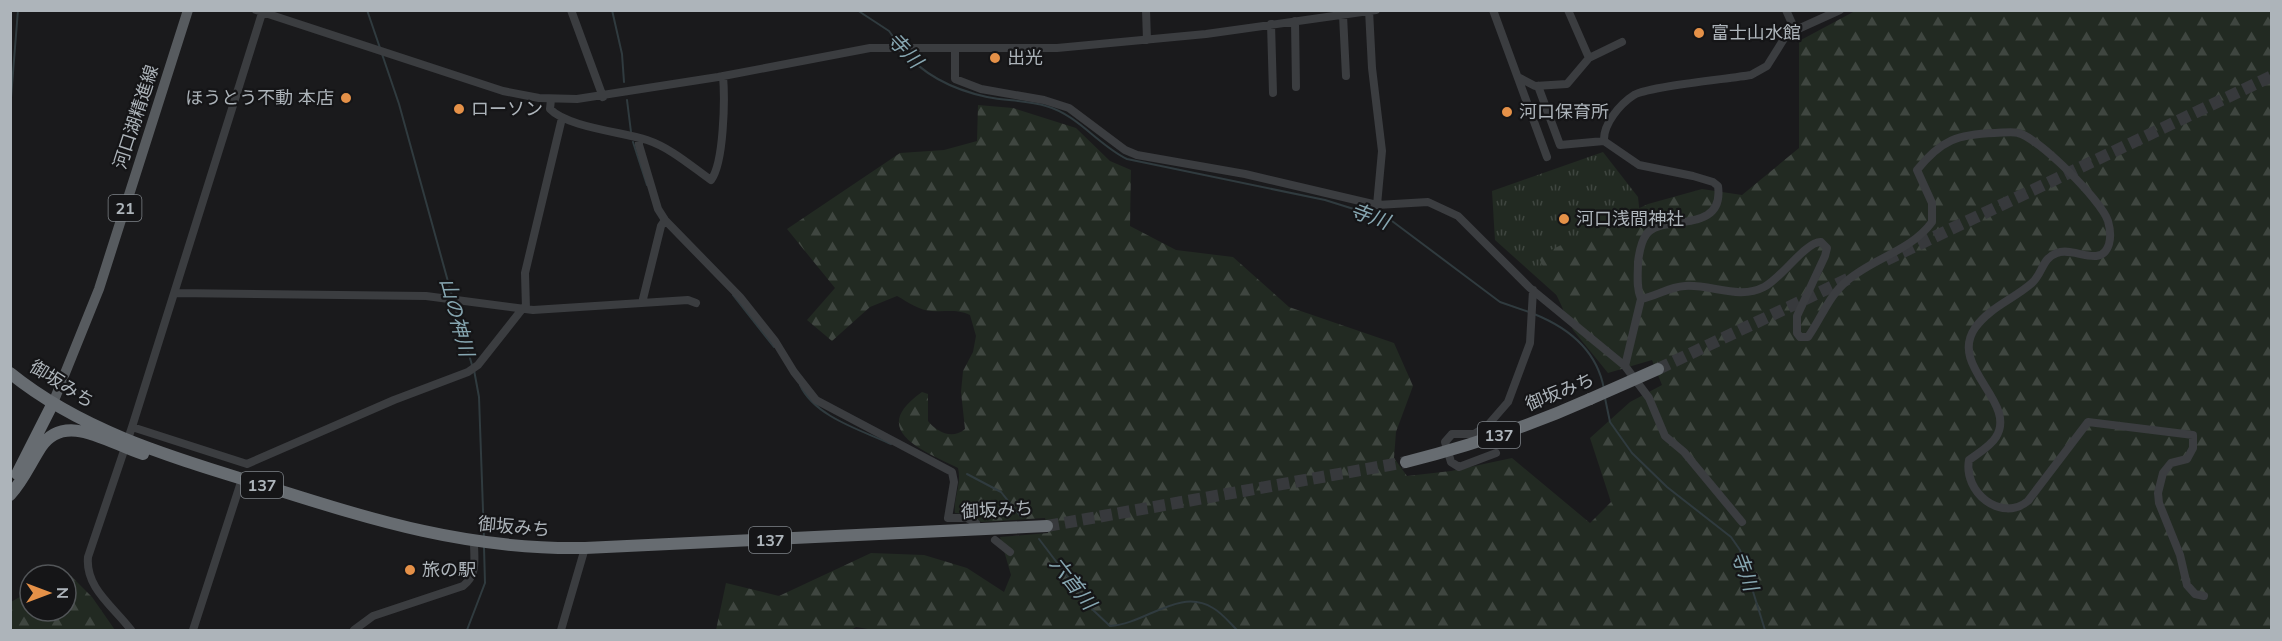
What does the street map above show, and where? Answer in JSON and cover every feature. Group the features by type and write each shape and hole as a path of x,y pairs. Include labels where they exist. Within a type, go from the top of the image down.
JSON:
{"highway":[{"name":"御坂みち","path":"1406,462 1446,452 1553,416 1658,369"},
{"name":"御坂みち","path":"10,373 53,403 127,444 410,530 477,543 585,548 1047,526"},
{"path":"10,487 53,403"},
{"path":"10,495 20,484 41,446 60,432 75,429 127,444"}],"main road":[{"name":"河口湖精進線","path":"53,403 99,289 188,10"}],"street":[{"path":"571,10 603,97"},
{"path":"1146,10 1147,40"},
{"path":"1493,10 1547,157"},
{"path":"1568,10 1589,58"},
{"path":"1786,10 1795,30"},
{"path":"1605,141 1604,133 1612,118 1635,95 1751,75 1767,66 1783,38 1795,30 1840,10"},
{"path":"131,630 91,582 87,568 88,557 175,293 261,11 393,56 503,90 551,99 603,97 843,52 895,46 1055,48 1147,40 1371,11 1372,68 1382,151 1377,205"},
{"path":"1343,15 1346,76"},
{"path":"1295,21 1296,87"},
{"path":"1271,24 1273,93"},
{"path":"1518,77 1538,86 1567,84 1589,58 1622,42"},
{"path":"955,48 955,79 981,89 1044,100 1069,108 1125,150 1137,155 1245,174 1377,205 1428,202 1458,216 1533,290 1625,366 1649,398 1665,435 1684,452 1742,522"},
{"path":"551,99 550,109 562,118 639,138 676,155 711,180 717,171 722,121 723,76"},
{"path":"1538,86 1560,145 1605,141 1639,165 1703,179 1718,186 1720,196 1711,212 1697,220 1653,229 1646,234 1638,266 1637,281 1641,299 1625,366"},
{"path":"132,427 247,464 394,400 468,372 478,365 524,308 525,273 562,118"},
{"path":"1641,299 1652,297 1660,291 1687,286 1744,293 1761,289 1780,277 1812,243 1821,242 1827,248 1825,256 1797,316 1797,333 1800,337 1808,337 1831,297 1846,281 1862,269 1911,242 1932,222 1932,203 1917,170 1930,154 1952,138 1974,134 2019,133 2048,153 2099,205 2108,220 2109,243 2105,252 2094,257 2062,251 2048,256 2034,282 1987,315 1972,333 1971,361 1998,408 2000,428 1996,438 1969,460 1969,481 1977,495 2005,508 2017,508 2028,501 2088,422 2193,435 2191,453 2187,459 2171,463 2163,473 2158,494 2164,517 2180,555 2187,585 2195,594 2204,596"},
{"path":"639,138 658,209 665,220 741,297 776,340 794,372 816,400 952,472 954,482 948,518 967,518 976,523"},
{"path":"642,303 661,226 665,220"},
{"path":"1496,453 1459,467 1451,462 1446,452 1447,437 1452,434 1474,434 1488,425 1508,402 1530,343 1533,290"},
{"path":"175,293 442,297 524,308 688,300 696,303"},
{"path":"193,630 242,479"},
{"path":"995,540 1010,552"},
{"path":"354,630 373,616 463,586 475,572 477,543"},
{"path":"561,630 566,607 584,559 585,548"}],"green space":[{"path":"1855,11 2271,11 2271,630 874,630 856,627 851,630 716,630 726,583 779,596 871,553 924,555 967,568 1004,592 1011,575 1000,537 1048,533 1045,518 981,522 970,514 955,513 958,468 917,447 900,429 899,418 906,406 922,392 928,394 928,421 932,425 950,434 965,429 961,392 963,371 973,352 976,336 970,315 956,311 923,310 897,296 870,307 832,341 807,320 835,288 787,229 900,153 944,150 977,141 978,105 1013,108 1076,128 1110,161 1131,170 1130,226 1176,250 1233,257 1289,307 1394,343 1413,386 1396,432 1394,458 1407,476 1451,471 1512,458 1590,523 1611,502 1590,438 1630,402 1662,385 1652,360 1608,373 1573,330 1538,256 1648,204 1702,189 1742,195 1799,148 1799,41"},
{"path":"1603,152 1638,197 1641,225 1591,326 1495,240 1492,191"},
{"path":"78,583 92,597 115,630 11,630 11,602 18,598 18,623 78,623"}],"waterway":[{"path":"10,110 18,10"},
{"name":"山の神川","path":"367,10 380,48"},
{"name":"六首川","path":"612,10 622,54 624,82"},
{"name":"寺川","path":"857,10 889,31 900,46"},
{"name":"寺川","path":"903,50 920,67 952,86 987,97 1032,103 1057,110 1127,159 1325,200 1392,221 1500,302 1529,312"},
{"name":"山の神川","path":"382,54 399,104 452,296"},
{"name":"六首川","path":"627,100 631,132"},
{"name":"六首川","path":"633,142 647,185"},
{"name":"六首川","path":"733,295 774,347"},
{"name":"山の神川","path":"453,301 472,365"},
{"name":"寺川","path":"1534,314 1559,326 1580,342 1595,363 1604,389"},
{"name":"山の神川","path":"474,370 479,397 484,538"},
{"name":"六首川","path":"800,385 816,406 827,414 891,444"},
{"name":"寺川","path":"1605,398 1610,422 1632,453 1667,487 1731,537 1740,550 1765,630"},
{"name":"六首川","path":"967,474 1001,492 1021,517"},
{"name":"六首川","path":"1039,539 1093,610 1110,626 1123,624 1162,608 1188,602 1200,603 1213,608 1237,630"},
{"name":"山の神川","path":"467,630 485,583 484,547"}],"tunnel":[{"path":"1886,260 2272,76"},
{"path":"1658,369 1852,277"},
{"path":"1047,526 1406,462"}],"place":[{"name":"富士山水館","path":"1699,33"},
{"name":"出光","path":"995,58"},
{"name":"ほうとう不動 本店","path":"346,98"},
{"name":"ローソン","path":"459,109"},
{"name":"河口保育所","path":"1507,112"},
{"name":"河口浅間神社","path":"1564,219"},
{"name":"旅の駅","path":"410,570"}]}
